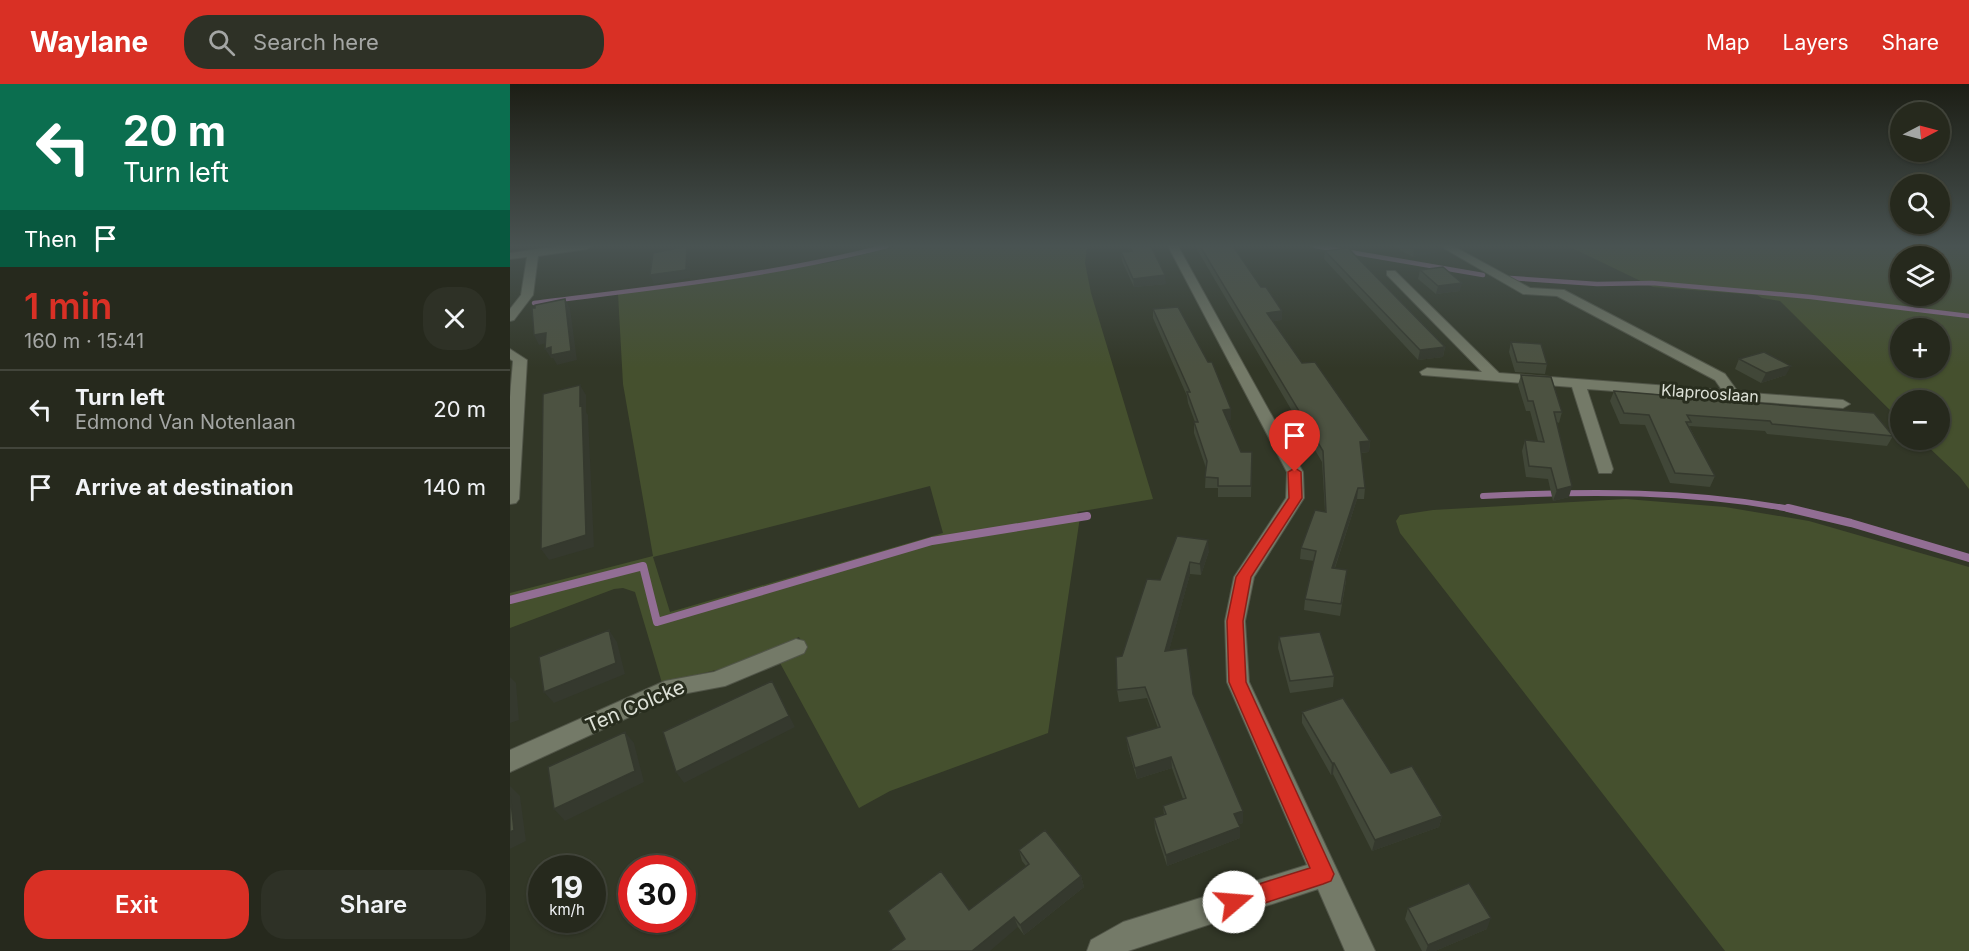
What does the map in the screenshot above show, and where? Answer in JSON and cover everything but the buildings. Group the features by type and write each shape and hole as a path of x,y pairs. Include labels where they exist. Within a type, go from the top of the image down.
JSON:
{"street":[{"path":"510,317 527,295 528,286"},
{"path":"1195,286 1295,472 1295,498 1244,577 1235,621 1238,682 1323,874 1360,951"},
{"path":"1404,286 1495,377"},
{"path":"1519,286 1527,291 1560,293 1720,377 1733,394"},
{"path":"510,353 520,360 515,377 510,499"},
{"name":"Klaprooslaan","path":"1427,372 1843,404"},
{"path":"1578,383 1605,469"},
{"name":"Ten Colcke","path":"510,761 673,687 717,680 796,647"},
{"path":"1102,951 1123,938 1323,874"}],"green space":[{"path":"669,286 1090,286 1153,499 1077,512 1080,517 1048,733 890,791 859,808 780,663 805,651 799,637 737,665 662,683 635,592 623,588 614,589 510,628 510,593 653,556 623,384 618,294","holes":["930,486 943,533 670,612 653,557"]},
{"path":"1652,286 1890,286 1890,306 1950,306 1950,286 1969,286 1969,489 1960,477 1932,450 1950,450 1950,390 1890,390 1890,410 1780,301 1757,295"},
{"path":"1626,499 1725,507 1809,521 1969,567 1969,951 1725,951 1400,533 1396,521 1400,515 1433,510"}],"waterway":[{"path":"534,303 663,286"},
{"path":"1691,286 1811,297 1969,316"},
{"path":"1483,496 1562,493 1679,495 1756,503 1795,510"},
{"path":"1788,508 1851,523 1969,558"},
{"path":"510,600 643,566 657,622 932,541 1087,516"}],"route":[{"path":"1234,902 1323,874 1238,682 1235,621 1244,577 1295,498 1295,472"}]}
